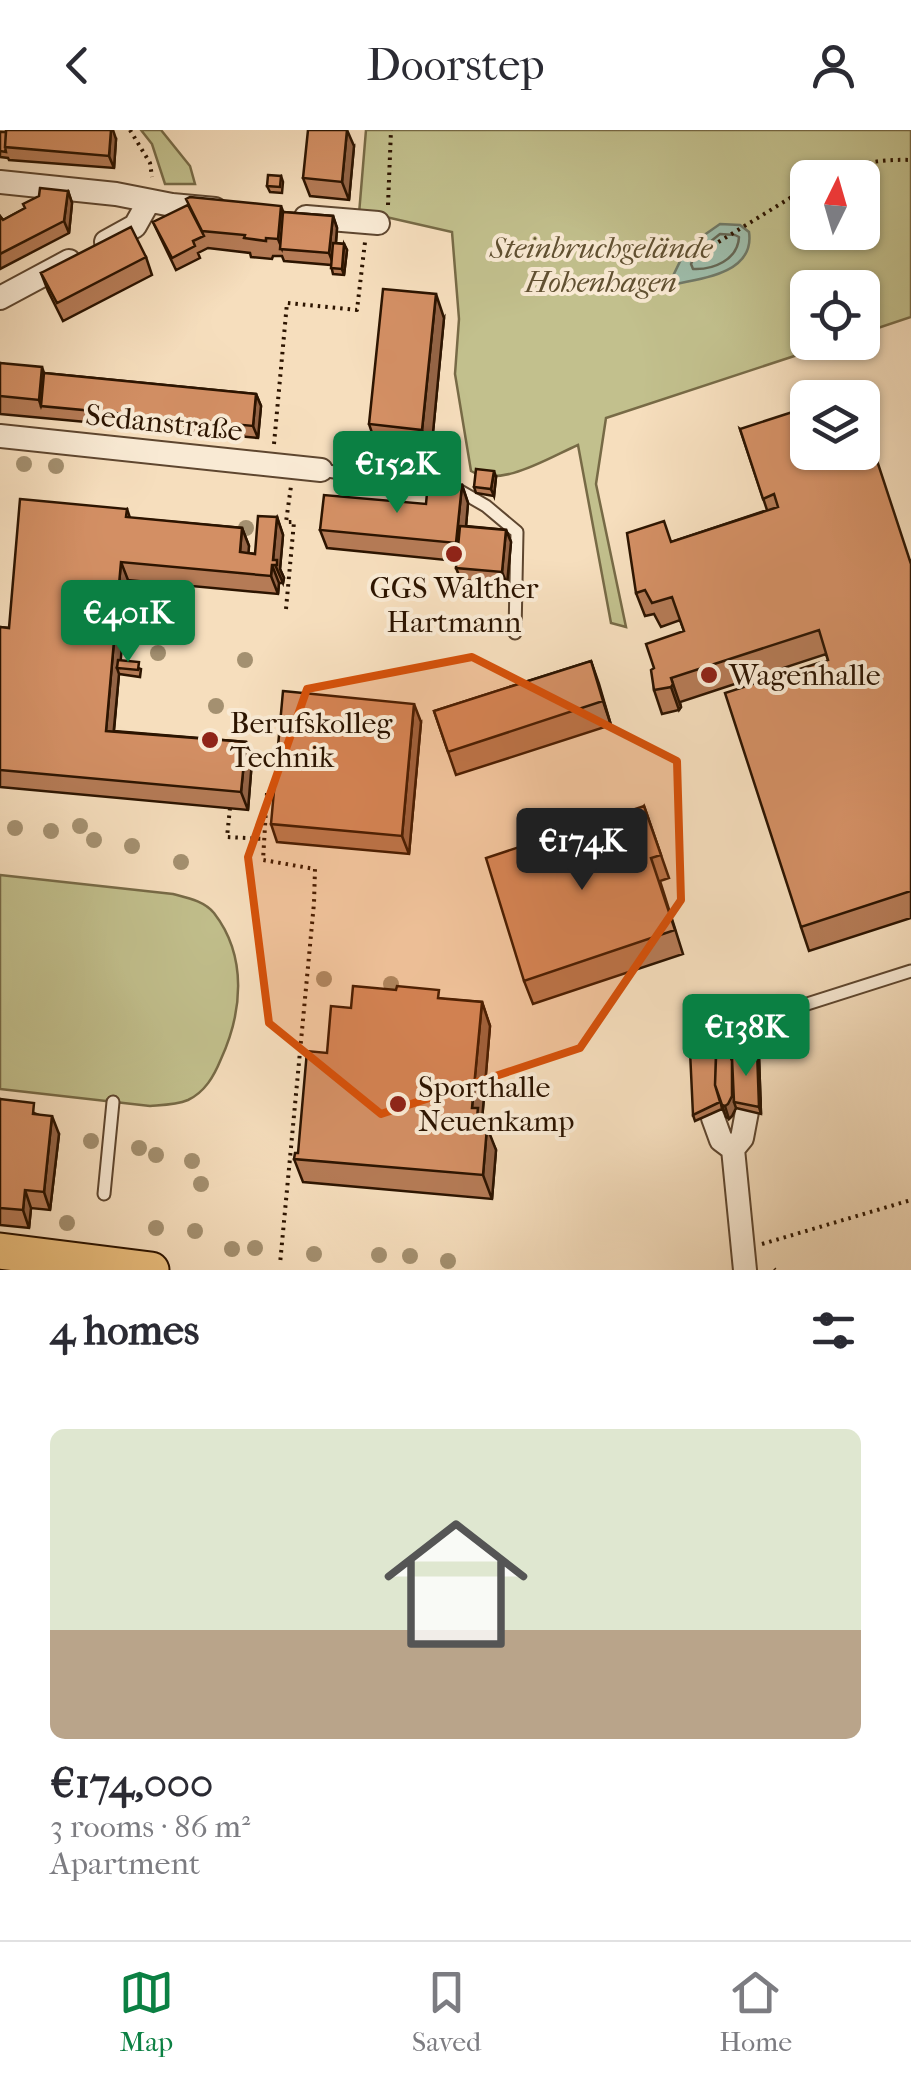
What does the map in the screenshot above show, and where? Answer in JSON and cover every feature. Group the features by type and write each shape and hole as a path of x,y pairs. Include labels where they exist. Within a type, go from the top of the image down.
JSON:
{"main road":[{"path":"0,1251 151,1270"}],"street":[{"path":"0,182 231,210"},
{"path":"0,298 135,226 150,201"},
{"path":"290,215 373,223"},
{"name":"Sedanstraße","path":"0,436 321,470"},
{"path":"744,1258 733,1149 742,1138 749,1088"},
{"path":"710,1109 721,1140 733,1149"}],"lane":[{"path":"321,470 460,491 506,522 517,532 514,633"},
{"path":"706,1085 704,1050 709,1037 720,1030 911,971"},
{"path":"741,1025 748,1050 749,1088"},
{"path":"104,1194 113,1102"}],"path":[{"path":"130,130 150,163 150,201"},
{"path":"272,464 287,303 357,310 373,223 386,211 390,200 391,130"},
{"path":"878,160 911,160"},
{"path":"712,246 790,199"},
{"path":"286,609 294,522 286,522 290,486"},
{"path":"267,792 263,860 315,868 280,1264"},
{"path":"230,808 227,836 264,840"},
{"path":"744,1258 773,1242 911,1200"}],"highlighted area":[{"path":"472,657 677,761 681,900 580,1048 381,1114 269,1023 248,857 307,689"}],"green space":[{"path":"141,130 161,130 190,166 195,184 165,184 152,144"},
{"name":"Steinbruchgelände Hohenhagen","path":"366,130 911,130 911,317 880,327 880,270 790,270 790,357 606,418 596,484 626,627 611,623 578,445 510,474 483,476 471,471 455,374 459,319 452,232 359,214"},
{"path":"0,875 173,894 201,903 214,913 225,930 237,966 237,1004 221,1059 199,1093 183,1102 150,1106 0,1089"}],"water":[{"path":"720,224 740,225 749,232 744,256 725,271 675,284 671,280 687,247"}],"building":[{"path":"6,130 111,130 109,156 5,147"},
{"path":"308,130 347,130 342,182 303,178"},
{"path":"0,132 6,132 6,152 0,151"},
{"path":"268,175 281,176 280,187 267,186"},
{"path":"40,188 68,191 64,221 0,254 0,216 3,220 25,208 23,204 39,196"},
{"path":"186,199 281,206 278,239 266,241 202,231"},
{"path":"188,205 204,236 193,241 195,246 172,258 153,222"},
{"path":"283,212 333,216 329,253 280,249"},
{"path":"131,227 146,257 57,303 41,273"},
{"path":"333,243 344,244 342,269 331,268"},
{"path":"383,289 436,294 422,430 369,424"},
{"path":"0,363 42,367 39,400 0,396"},
{"path":"44,373 256,394 253,426 41,406"},
{"name":"Wagenhalle","path":"790,413 790,470 880,470 911,564 911,891 801,927 725,693 828,660 819,630 671,678 671,687 654,690 654,668 646,644 684,631 672,597 652,603 645,590 636,593 627,533 664,521 671,542 778,507 774,494 763,499 740,429"},
{"path":"476,469 494,471 491,489 474,487"},
{"path":"428,482 462,485 456,543 320,530 324,495 426,504"},
{"path":"20,499 127,509 126,517 242,528 240,552 255,554 258,516 277,517 273,560 277,560 277,565 272,565 271,576 121,562 106,731 246,742 241,792 0,770 0,627 9,628"},
{"path":"460,526 506,530 502,572 456,568"},
{"path":"118,660 139,662 138,670 117,668"},
{"path":"591,661 603,701 448,752 434,711"},
{"path":"283,691 414,704 402,836 271,824"},
{"path":"644,806 661,855 651,858 675,930 524,981 486,858"},
{"name":"Sporthalle Neuenkamp","path":"353,986 439,990 438,998 482,1002 472,1108 478,1108 476,1126 487,1127 483,1175 294,1159 298,1153 307,1051 327,1053 331,1006 351,1008"},
{"path":"722,1042 732,1061 732,1096 725,1106 715,1085 716,1052"},
{"path":"757,1050 759,1107 734,1102 732,1058"},
{"path":"690,1051 716,1058 715,1085 720,1102 693,1115"},
{"path":"0,1099 34,1103 33,1114 52,1116 44,1192 25,1190 23,1210 0,1208"}],"place":[{"name":"GGS Walther Hartmann","path":"454,554"},
{"name":"Wagenhalle","path":"709,675"},
{"name":"Berufskolleg Technik","path":"210,740"},
{"name":"Sporthalle Neuenkamp","path":"398,1104"}]}
